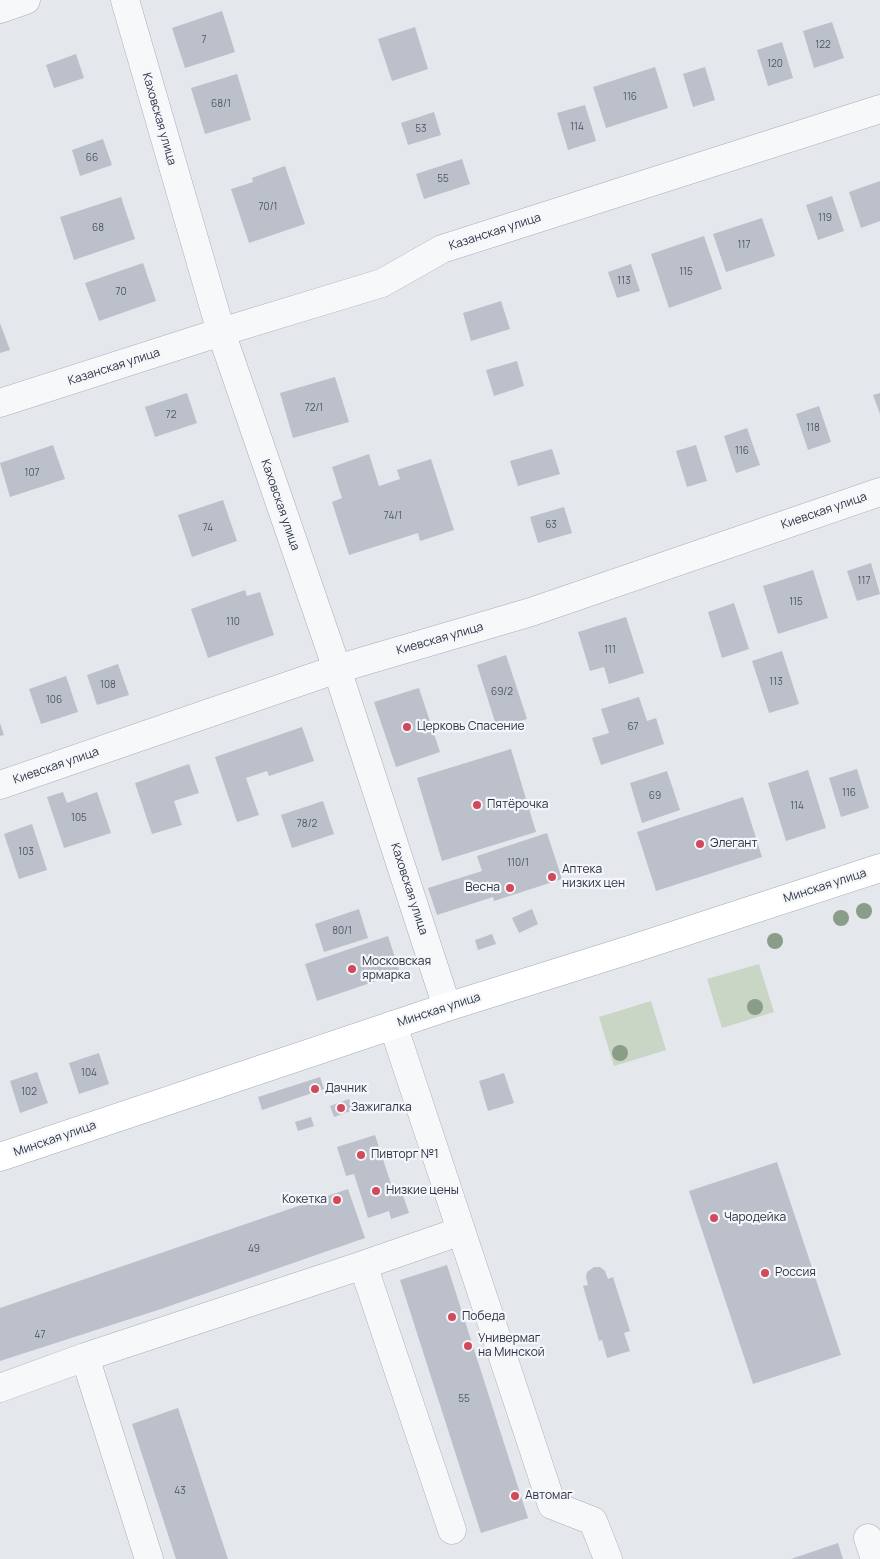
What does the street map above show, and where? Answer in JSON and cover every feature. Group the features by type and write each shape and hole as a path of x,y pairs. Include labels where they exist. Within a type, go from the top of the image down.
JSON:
{"main road":[{"name":"Минская улица","path":"0,1157 392,1025 880,868"}],"street":[{"path":"0,9 26,0"},
{"name":"Каховская улица","path":"125,0 221,332 448,1007"},
{"name":"Казанская улица","path":"0,403 221,332 382,283 442,249 880,109"},
{"name":"Киевская улица","path":"0,785 336,670 531,612 880,492"},
{"path":"392,1025 552,1505 593,1521 608,1559"},
{"path":"0,1388 85,1357 461,1231"},
{"path":"363,1265 452,1530"},
{"path":"85,1357 149,1559"}],"green space":[{"path":"759,964 774,1012 722,1028 707,979"},
{"path":"651,1001 666,1050 614,1066 599,1017"}],"building":[{"path":"222,11 235,52 185,68 172,28"},
{"path":"832,22 844,58 814,68 803,31"},
{"path":"415,27 428,69 392,81 378,39"},
{"path":"782,42 793,78 768,86 757,50"},
{"path":"76,54 84,78 54,88 46,65"},
{"path":"655,67 668,108 606,128 593,87"},
{"path":"705,67 715,100 693,107 683,74"},
{"path":"237,74 251,120 205,134 191,88"},
{"path":"585,105 596,141 568,150 557,113"},
{"path":"434,112 441,135 408,145 401,123"},
{"path":"103,139 112,165 80,176 72,150"},
{"path":"462,159 470,184 424,199 416,174"},
{"path":"285,166 305,224 249,243 231,189 253,182 252,178"},
{"path":"880,181 880,221 861,228 849,192"},
{"path":"832,196 844,231 818,240 806,205"},
{"path":"121,197 135,239 74,260 60,217"},
{"path":"762,218 775,256 726,272 713,234"},
{"path":"704,236 722,289 669,308 651,254"},
{"path":"143,263 156,301 99,321 85,283"},
{"path":"631,264 640,291 617,298 608,272"},
{"path":"501,301 510,329 471,341 463,313"},
{"path":"0,323 10,350 0,353"},
{"path":"517,361 524,386 494,396 486,370"},
{"path":"335,377 349,422 293,438 280,393"},
{"path":"187,393 197,423 155,437 145,407"},
{"path":"880,393 880,414 873,395"},
{"path":"819,406 831,442 808,450 796,414"},
{"path":"747,428 760,465 736,473 724,436"},
{"path":"53,445 65,479 10,497 0,463"},
{"path":"696,445 707,481 687,487 676,451"},
{"path":"552,449 560,474 518,486 510,461"},
{"path":"369,454 379,486 400,479 397,470 431,459 454,530 420,541 418,533 349,555 332,502 342,498 332,467"},
{"path":"223,500 237,541 192,557 178,515"},
{"path":"564,507 572,533 538,543 530,517"},
{"path":"871,563 880,594 857,601 847,571"},
{"path":"813,570 828,618 778,634 763,586"},
{"path":"245,590 247,596 260,592 274,635 208,658 191,609"},
{"path":"734,603 749,649 722,658 708,612"},
{"path":"626,617 644,673 609,684 604,667 590,671 578,632"},
{"path":"782,651 799,704 769,713 752,661"},
{"path":"506,655 527,719 497,728 477,665"},
{"path":"118,664 129,695 97,705 87,675"},
{"path":"66,676 78,712 41,724 29,689"},
{"name":"Церковь Спасение","path":"419,688 440,752 396,767 374,702"},
{"path":"639,697 647,721 656,718 664,744 601,765 592,738 609,733 601,709"},
{"path":"0,723 4,735 0,736"},
{"path":"302,727 314,761 269,776 267,771 246,778 259,815 237,822 215,757"},
{"name":"Пятёрочка","path":"511,749 536,832 442,861 417,778"},
{"path":"189,764 199,793 174,801 182,825 152,834 135,783"},
{"path":"857,769 869,808 841,817 829,778"},
{"path":"808,770 826,828 786,841 768,783"},
{"path":"667,771 680,810 642,823 630,783"},
{"path":"63,792 67,803 97,792 111,833 64,848 47,797"},
{"name":"Элегант","path":"743,797 762,857 656,891 637,832"},
{"path":"323,801 334,834 292,848 281,815"},
{"path":"32,824 47,870 19,879 4,834"},
{"path":"547,833 562,879 494,901 493,897 437,915 428,888 482,871 477,856"},
{"path":"359,909 368,938 324,952 315,924"},
{"path":"532,909 538,924 519,933 512,918"},
{"path":"492,934 496,944 478,950 475,940"},
{"name":"Московская ярмарка","path":"388,936 400,973 317,1001 305,964"},
{"path":"99,1053 109,1084 79,1094 69,1063"},
{"path":"37,1072 48,1103 20,1113 10,1081"},
{"path":"504,1073 514,1103 488,1111 479,1081"},
{"path":"320,1077 324,1089 262,1110 258,1097"},
{"name":"Зажигалка","path":"349,1099 353,1110 334,1117 330,1106"},
{"path":"311,1117 314,1126 298,1131 295,1122"},
{"path":"375,1135 394,1193 401,1190 409,1213 391,1219 389,1211 368,1218 354,1174 346,1176 337,1147"},
{"name":"Россия","path":"777,1162 841,1355 753,1384 689,1191"},
{"path":"348,1189 365,1238 161,1309 0,1361 0,1308"},
{"path":"447,1265 528,1518 481,1533 400,1280"},
{"path":"594,1267 600,1267 605,1271 608,1279 613,1277 630,1331 624,1333 630,1351 607,1358 602,1340 599,1341 583,1286 588,1285 587,1272"},
{"path":"178,1408 228,1559 176,1559 132,1424"},
{"path":"838,1543 843,1559 791,1559"}],"place":[{"name":"Церковь Спасение","path":"407,727"},
{"name":"Пятёрочка","path":"477,805"},
{"name":"Элегант","path":"700,844"},
{"name":"Аптека низких цен","path":"552,877"},
{"name":"Весна","path":"510,888"},
{"name":"Московская ярмарка","path":"352,969"},
{"name":"Дачник","path":"315,1089"},
{"name":"Зажигалка","path":"341,1108"},
{"name":"Пивторг №1","path":"361,1155"},
{"name":"Низкие цены","path":"376,1191"},
{"name":"Кокетка","path":"337,1200"},
{"name":"Чародейка","path":"714,1218"},
{"name":"Россия","path":"765,1273"},
{"name":"Победа","path":"452,1317"},
{"name":"Универмаг на Минской","path":"468,1346"},
{"name":"Автомаг","path":"515,1496"}]}
